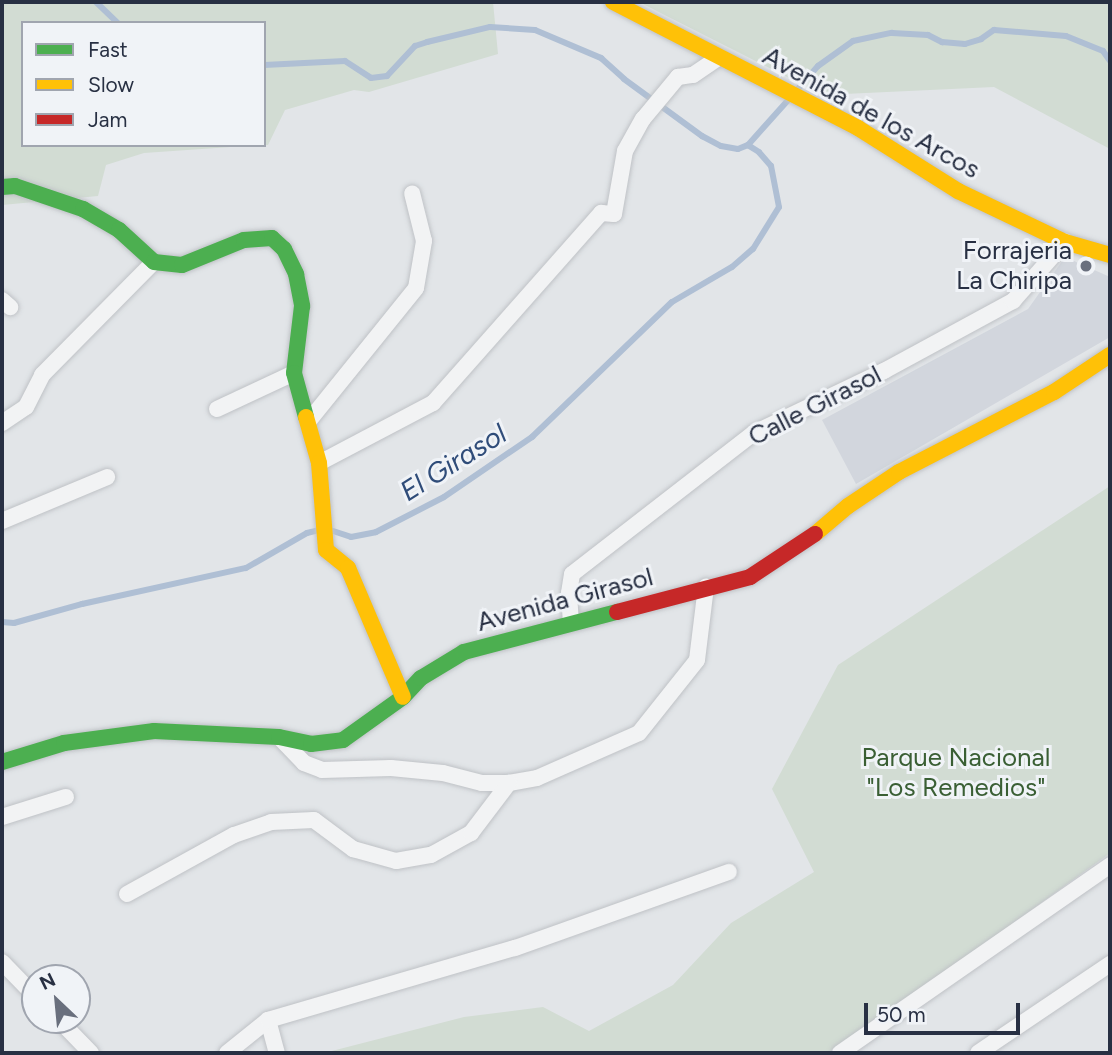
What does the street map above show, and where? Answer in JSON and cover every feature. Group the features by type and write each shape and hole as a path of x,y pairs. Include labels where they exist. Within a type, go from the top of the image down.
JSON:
{"street":[{"name":"Avenida de los Arcos","path":"613,2 754,77 858,128 958,191 1065,242 1110,255"},
{"path":"319,463 433,403 601,213 614,214 625,151 648,113 678,77 693,75 718,58"},
{"path":"2,187 15,186 83,209 119,230 154,262 182,265 244,240 272,238 284,249 296,274 302,306 294,373 319,463 326,550 348,568 403,697"},
{"path":"308,422 416,288 424,241 412,193"},
{"name":"Calle Girasol","path":"571,623 569,593 572,574 754,433 884,371 1013,301 1065,242"},
{"path":"2,424 26,407 42,375 154,262"},
{"name":"Avenida Girasol","path":"2,762 64,743 154,731 279,737 311,744 343,740 403,697 421,678 464,652 750,576 803,544 848,506 899,472 1054,392 1110,355"},
{"path":"217,410 294,373"},
{"path":"2,521 107,477"},
{"path":"279,737 304,763 322,770 391,768 443,772 482,783 509,783 537,778 639,733 697,660 706,587"},
{"path":"127,894 234,835 271,822 314,820 353,849 396,861 431,855 471,833 509,783"},
{"path":"2,817 66,797"},
{"path":"841,1053 1110,865"},
{"path":"227,1053 268,1020 515,948 729,872"},
{"path":"2,962 21,982"},
{"path":"978,1053 1110,964"},
{"path":"268,1020 277,1053"},
{"path":"73,1034 91,1053"},
{"path":"1000,1039 1009,1053"}],"shaded area":[{"path":"1065,257 1110,277 1110,337 856,484 822,420 1028,309"}],"green space":[{"path":"2,2 493,2 498,54 369,92 354,90 285,110 268,145 266,21 21,21 21,147 231,147 144,153 106,165 98,196 2,205"},
{"path":"639,2 1110,2 1110,149 994,87 823,95"},
{"name":"Parque Nacional \"Los Remedios\"","path":"1110,486 1110,853 897,1007 827,1053 324,1053 464,1017 543,1007 589,1031 673,985 731,923 814,872 772,789 838,665"}],"waterway":[{"path":"96,2 116,21"},
{"path":"266,65 345,61 371,78 387,76 415,46 427,42 490,27 535,30 601,58 624,79 702,136 721,146 738,149 748,145 790,98"},
{"path":"797,90 818,66 853,41 892,33 928,35 942,42 965,44 981,39 994,30 1066,36 1103,51 1110,61"},
{"name":"El Girasol","path":"330,530 351,537 376,532 444,497 532,437 672,302 732,267 753,249 779,207 771,166 759,152 748,145"},
{"name":"El Girasol","path":"2,622 14,623 82,604 246,568 307,533 319,530"}],"traffic: fast":[{"path":"2,187 15,186 83,209 119,230 154,262 182,265 244,240 272,238 284,249 296,274 302,306 294,373 306,417"},
{"path":"2,762 64,743 154,731 279,737 311,744 343,740 403,697 421,678 464,652 617,612"}],"traffic: slow":[{"path":"613,2 858,128 958,191 1065,242 1110,255"},
{"path":"815,534 848,506 899,472 1054,392 1110,355"},
{"path":"306,417 319,463 326,550 348,568 403,697"}],"traffic: jam":[{"path":"617,612 750,577 815,534"}],"place":[{"name":"Forrajeria La Chiripa","path":"1086,266"}]}
